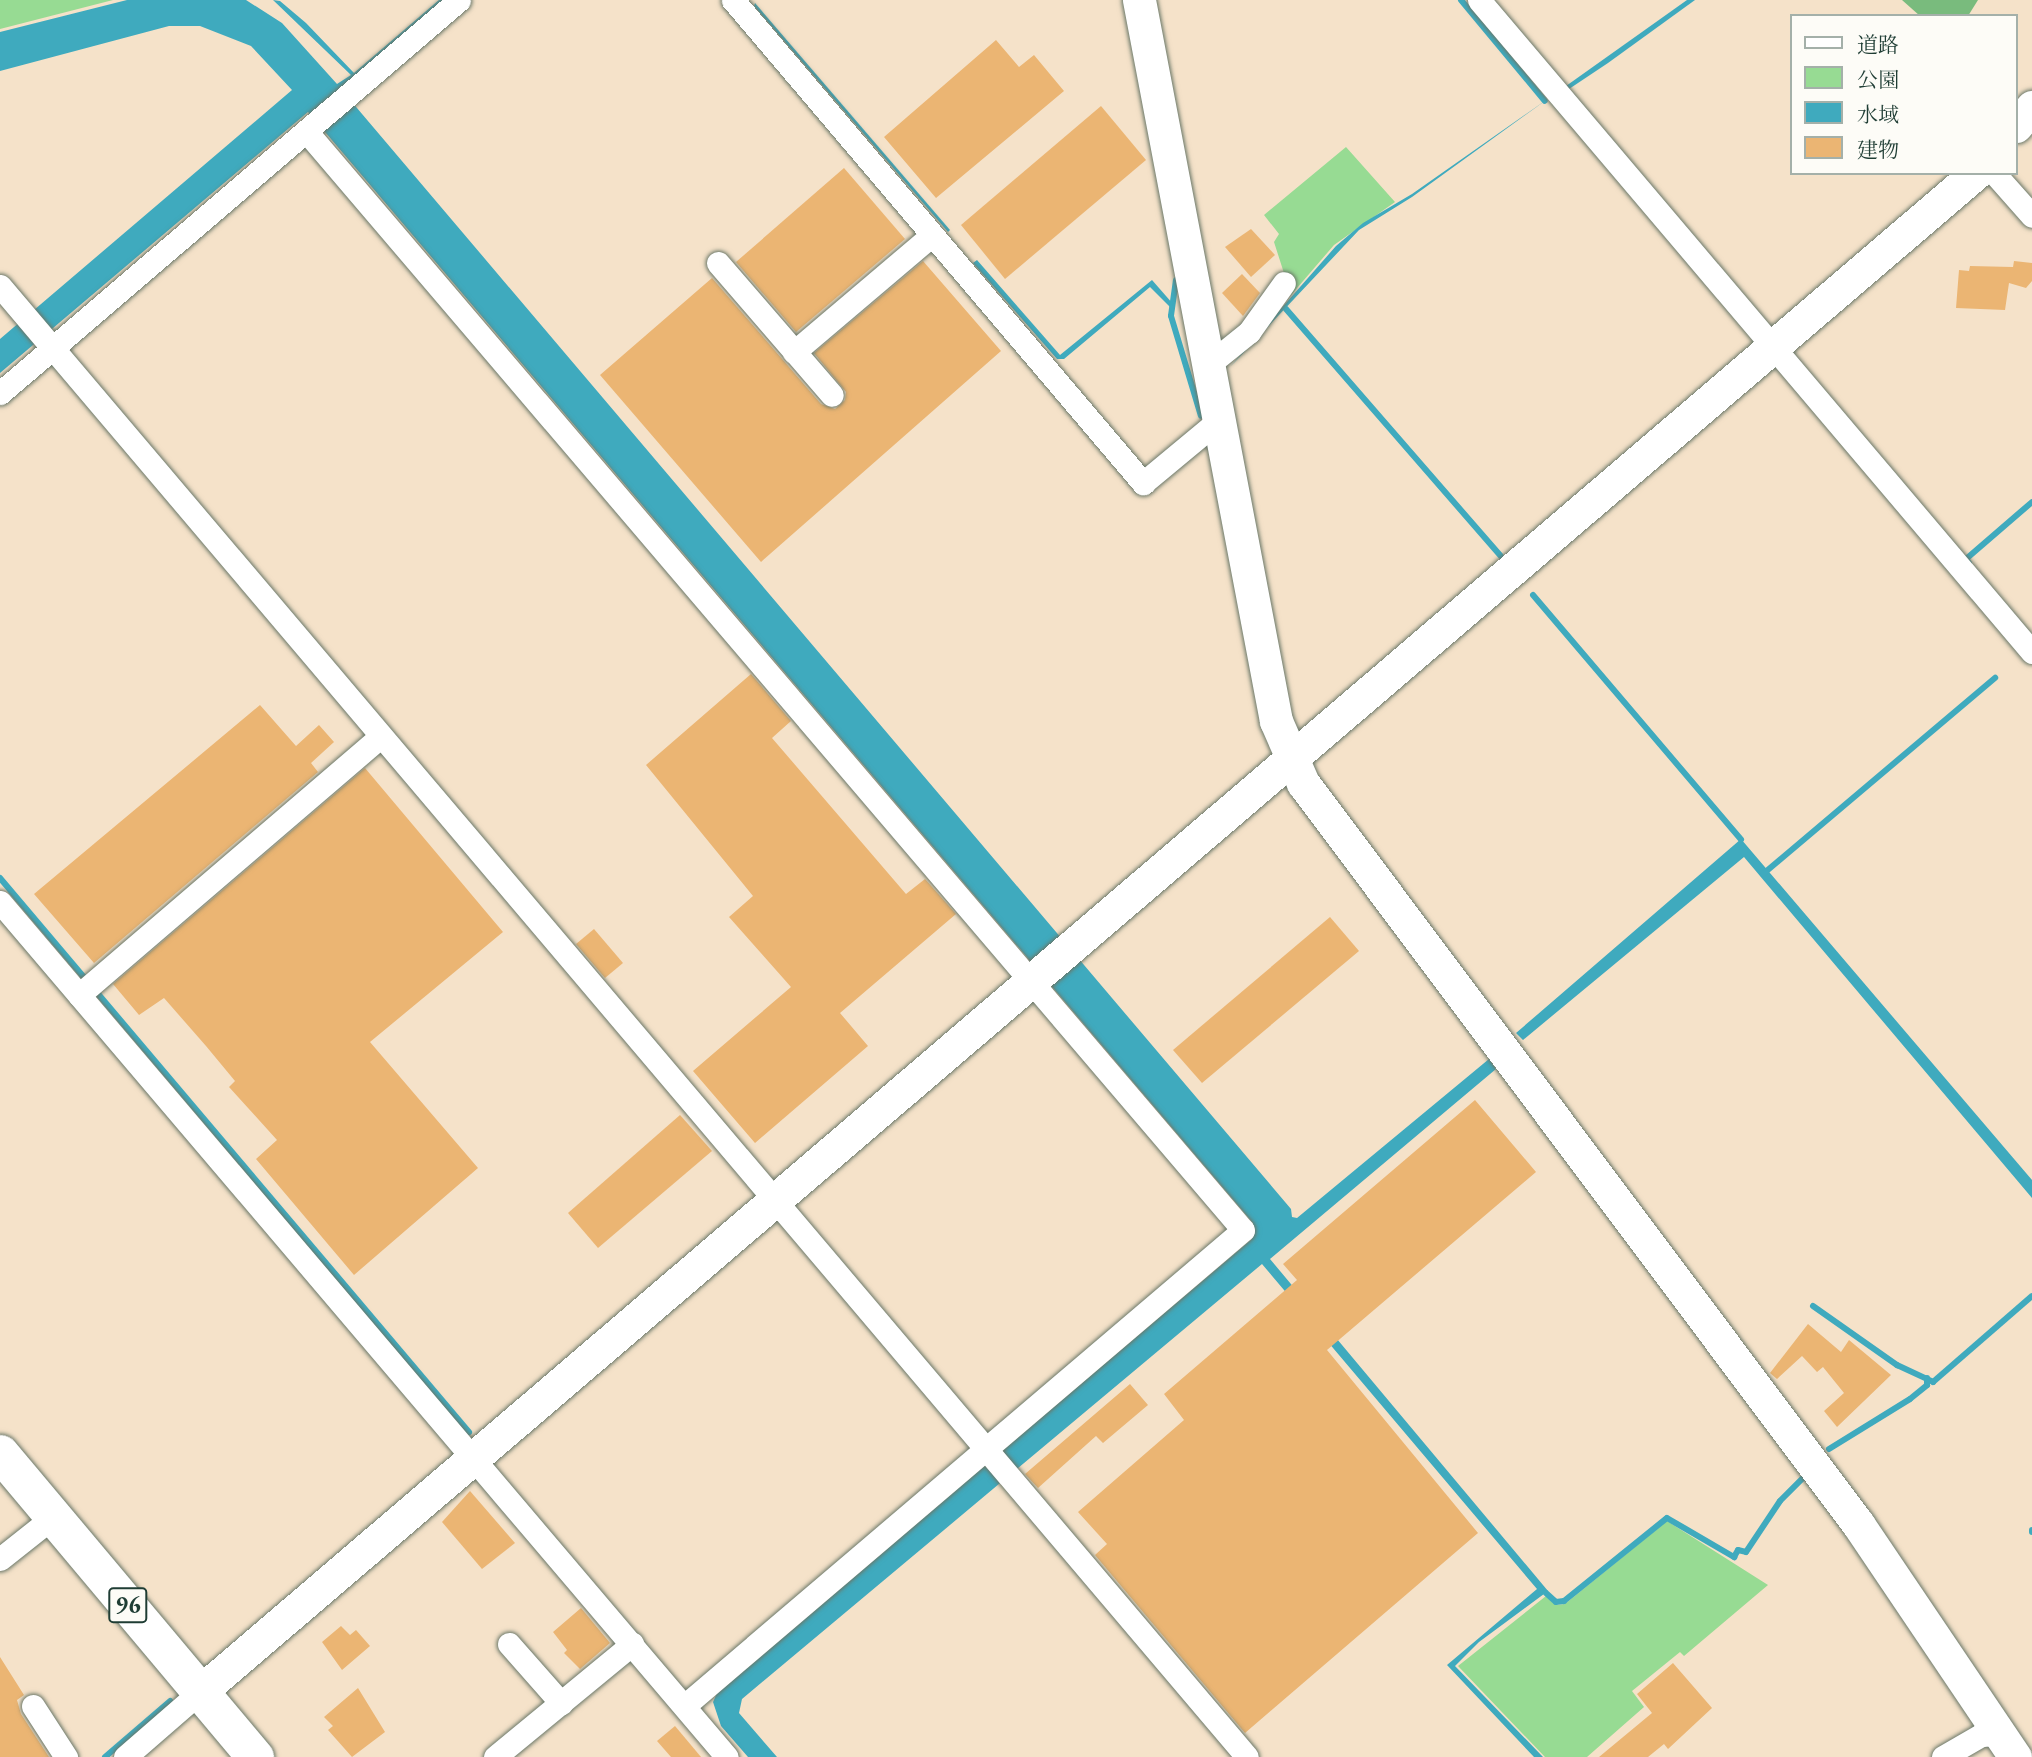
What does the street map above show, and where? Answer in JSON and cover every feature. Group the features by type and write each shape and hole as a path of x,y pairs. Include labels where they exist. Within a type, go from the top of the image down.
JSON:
{"main road":[{"name":"96","path":"0,1454 255,1757"}],"street":[{"path":"0,393 459,0"},
{"path":"733,0 1143,483 1219,420"},
{"path":"1139,0 1276,721 1292,759 1317,804 1858,1524 2007,1746"},
{"path":"1479,0 2032,652"},
{"path":"2018,124 2032,107"},
{"path":"306,131 1036,978 1243,1230 684,1706"},
{"path":"125,1757 472,1455 1774,350 1974,175"},
{"path":"1996,175 2032,216"},
{"path":"794,352 932,235"},
{"path":"718,263 832,396"},
{"path":"1208,365 1249,332 1284,283"},
{"path":"0,286 1247,1757"},
{"path":"79,995 380,737"},
{"path":"0,902 727,1757"},
{"path":"0,1559 53,1517"},
{"path":"509,1644 561,1703"},
{"path":"495,1757 632,1644"},
{"path":"33,1706 66,1757"},
{"path":"1943,1757 1981,1735 2007,1746"}],"green space":[{"path":"0,0 113,0 0,29"},
{"path":"1902,0 1978,0 1969,14 1918,14"},
{"path":"1346,147 1395,202 1334,245 1291,295 1274,242 1279,234 1264,215"},
{"path":"1667,1521 1768,1585 1684,1656 1680,1652 1632,1691 1644,1707 1587,1757 1545,1757 1458,1666 1546,1596 1557,1605 1565,1604"}],"water":[{"path":"127,0 246,0 282,23 337,84 351,75 273,0 280,1 306,23 354,73 439,0 447,0 340,88 1291,1209 1292,1217 1297,1218 1489,1059 1496,1069 1270,1259 1548,1591 1479,1642 1455,1666 1543,1757 1534,1757 1447,1665 1537,1589 1262,1264 742,1699 739,1713 777,1757 748,1757 721,1726 713,1702 718,1691 1252,1239 1253,1223 308,112 0,373 0,339 292,90 251,46 200,26 169,26 0,71 0,32"},
{"path":"1687,0 1695,0 1569,89 1566,86"},
{"path":"755,3 950,230 948,232 754,6"},
{"path":"1549,98 1412,197 1359,230 1230,367 1336,246 1363,223 1412,194"},
{"path":"977,260 1060,355 1152,280 1173,304 1171,308 1150,287 1064,359 1057,359 973,263"},
{"path":"1741,839 2032,1180 2032,1198 1744,857 1523,1040 1516,1033"}],"building":[{"path":"996,40 1019,67 1034,55 1064,91 936,198 884,137"},
{"path":"1101,106 1146,160 1005,279 961,225"},
{"path":"844,168 905,239 796,332 736,262"},
{"path":"1251,229 1275,255 1251,277 1225,247"},
{"path":"923,261 1001,351 761,562 600,375 712,278 821,404 835,409 845,400 846,392 814,353"},
{"path":"2014,261 2032,263 2032,281 2026,288 2009,283 2005,310 1956,308 1959,270 1969,271 1970,266 2013,267"},
{"path":"1242,274 1260,293 1243,316 1222,293"},
{"path":"751,674 791,721 772,738 906,894 925,879 956,914 840,1013 868,1046 755,1143 693,1071 791,987 729,917 753,896 646,765"},
{"path":"260,705 296,746 319,725 334,742 311,763 318,772 94,963 34,894"},
{"path":"365,768 503,932 370,1042 478,1168 354,1275 256,1159 277,1140 229,1087 235,1081 164,998 139,1015 113,984"},
{"path":"1330,917 1359,951 1202,1083 1173,1050"},
{"path":"594,929 623,963 605,978 576,944"},
{"path":"1475,1100 1536,1172 1327,1350 1478,1533 1245,1733 1095,1555 1107,1544 1078,1512 1184,1420 1164,1394 1297,1280 1283,1264"},
{"path":"680,1115 712,1151 598,1248 568,1213"},
{"path":"1808,1324 1841,1352 1849,1340 1891,1375 1837,1427 1824,1411 1844,1393 1823,1367 1817,1372 1802,1356 1777,1379 1770,1373"},
{"path":"1130,1384 1148,1405 1103,1443 1096,1436 1038,1488 1025,1474"},
{"path":"470,1491 515,1543 482,1569 442,1522"},
{"path":"581,1608 610,1643 580,1669 564,1653 567,1650 553,1632"},
{"path":"341,1626 350,1635 356,1630 370,1646 342,1670 322,1642"},
{"path":"0,1657 24,1695 17,1700 21,1714 49,1757 0,1757"},
{"path":"1673,1663 1712,1708 1668,1749 1664,1744 1648,1757 1599,1757 1652,1713 1637,1694"},
{"path":"358,1688 385,1732 352,1757 328,1730 333,1726 324,1717"},
{"path":"675,1726 701,1757 671,1757 657,1741"}],"waterway":[{"path":"1461,0 1545,101"},
{"path":"1176,280 1171,316 1201,416"},
{"path":"1286,309 1501,556"},
{"path":"1969,563 1966,559 2032,502"},
{"path":"1533,595 1741,839"},
{"path":"1763,874 1995,678"},
{"path":"0,878 469,1432"},
{"path":"1813,1306 1897,1365 1933,1382 2032,1296"},
{"path":"1829,1449 1910,1399 1927,1385 1927,1378"},
{"path":"1546,1593 1556,1602 1564,1601 1667,1518 1734,1557 1738,1550 1746,1552 1780,1501 1804,1477"},
{"path":"105,1757 170,1701"}]}
